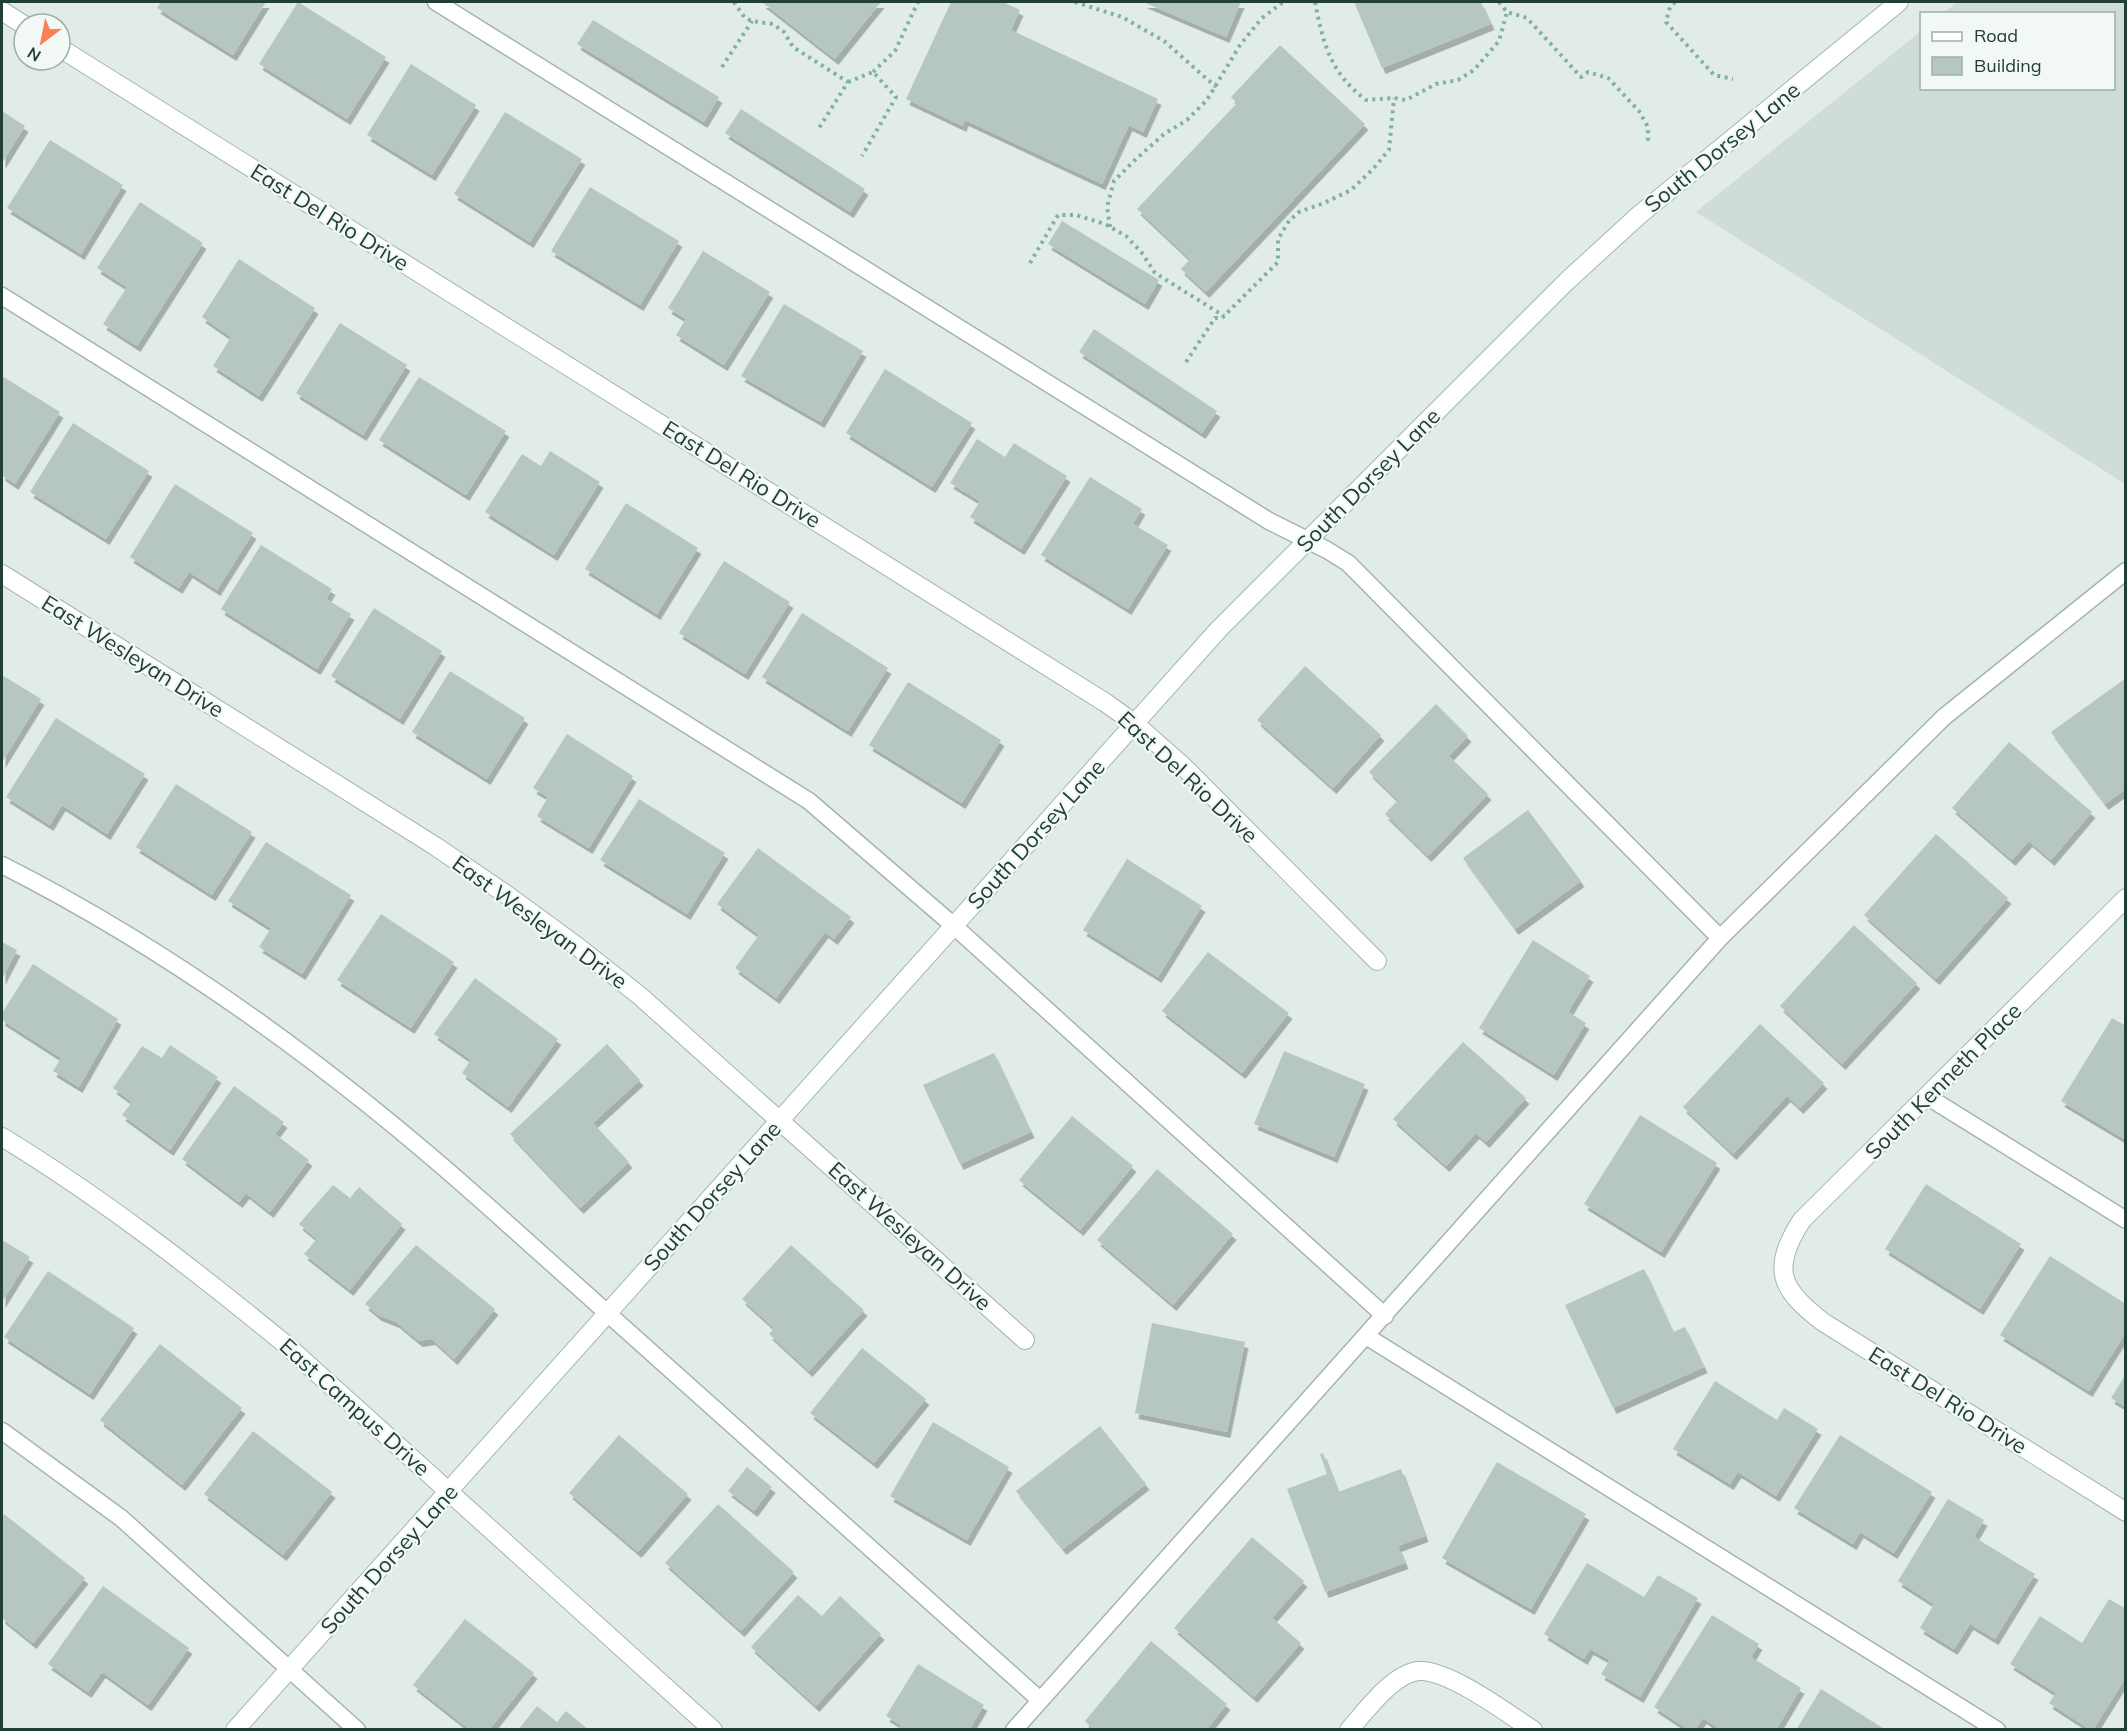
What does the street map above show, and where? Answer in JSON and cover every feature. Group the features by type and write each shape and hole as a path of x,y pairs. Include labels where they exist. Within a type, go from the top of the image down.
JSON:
{"street":[{"name":"South Dorsey Lane","path":"235,1730 1219,629 1567,281 1638,216 1899,2"},
{"name":"East Del Rio Drive","path":"72,55 1066,676 1134,723 1184,768 1377,961"},
{"name":"East Wesleyan Drive","path":"2,574 435,846 578,947 640,996 1025,1340"},
{"name":"South Kenneth Place","path":"1784,1275 1783,1257 1802,1220 2123,903"},
{"name":"East Campus Drive","path":"2,1137 122,1216 285,1344 713,1730"},
{"name":"East Del Rio Drive","path":"1784,1275 1792,1293 1823,1322 2126,1512"},
{"path":"1349,1730 1389,1686 1402,1677 1418,1671 1434,1673 1452,1680 1533,1730"}],"lane":[{"path":"436,2 1266,520 1328,550 1348,563 1720,938"},
{"path":"2,296 809,801 954,926 1385,1316"},
{"path":"1014,1730 1720,938 1944,717 2126,571"},
{"path":"2,865 57,893 156,952 205,985 309,1060 431,1155 1040,1700"},
{"path":"1928,1096 2126,1220"},
{"path":"1366,1336 1997,1730"},
{"path":"2,1431 121,1518 357,1730"}],"path":[{"path":"734,2 745,18 773,24 784,32 793,47 848,82"},
{"path":"819,128 848,82 873,72 895,51 918,2"},
{"path":"1075,2 1122,17 1164,41 1216,87"},
{"path":"1110,227 1107,207 1114,181 1164,134 1187,120 1207,100 1247,36 1261,19 1283,2"},
{"path":"1315,2 1327,52 1336,72 1352,90 1366,100 1394,98 1406,100 1436,84 1458,80 1474,70 1499,42 1506,12"},
{"path":"1499,2 1506,12 1527,18 1581,77 1588,72 1608,78 1639,111 1648,127 1648,145"},
{"path":"1675,2 1670,7 1666,22 1714,75 1733,79"},
{"path":"722,67 752,21"},
{"path":"862,156 896,97 873,72"},
{"path":"1186,362 1215,318 1222,318 1278,262 1278,239 1289,221 1299,212 1350,190 1389,150 1394,98"},
{"path":"1030,263 1058,215 1076,215 1110,227 1126,236 1142,252 1155,273 1224,316"}],"shaded area":[{"path":"1958,2 2125,2 2125,484 1696,212 1920,32 1920,90 2115,90 2115,12 1944,12"}],"building":[{"path":"161,2 266,2 233,55 157,8"},
{"path":"298,2 386,57 347,119 259,64"},
{"path":"762,2 881,2 835,59"},
{"path":"951,2 1003,2 1020,10 1011,30 1158,99 1143,132 1129,125 1102,184 965,120 963,126 906,99"},
{"path":"1143,2 1241,2 1226,37"},
{"path":"1354,2 1481,2 1491,24 1382,68"},
{"path":"593,20 719,97 704,122 577,44"},
{"path":"1280,45 1365,124 1206,292 1181,269 1190,259 1137,209 1237,103 1231,97"},
{"path":"411,64 476,105 432,175 367,135"},
{"path":"741,109 865,189 850,212 725,133"},
{"path":"2,111 25,126 2,163"},
{"path":"505,112 582,159 530,242 454,194"},
{"path":"50,140 123,185 81,254 7,208"},
{"path":"590,187 679,241 640,305 551,251"},
{"path":"140,202 203,243 137,346 103,324 127,287 97,268"},
{"path":"1062,221 1159,280 1145,304 1048,244"},
{"path":"703,251 770,292 724,365 676,335 686,319 668,308"},
{"path":"239,259 315,308 259,396 213,366 231,337 202,317"},
{"path":"784,304 863,351 821,422 741,376"},
{"path":"340,323 407,365 363,435 296,393"},
{"path":"1094,329 1217,411 1202,433 1079,352"},
{"path":"885,369 972,423 932,487 846,433"},
{"path":"2,376 60,412 15,484 2,475"},
{"path":"419,377 506,431 466,495 379,440"},
{"path":"73,423 149,471 106,539 30,492"},
{"path":"977,439 1005,457 1014,443 1067,476 1021,549 970,517 980,501 950,483"},
{"path":"550,451 600,482 554,555 485,512 522,454 541,466"},
{"path":"1090,477 1142,509 1133,524 1168,545 1128,609 1041,555"},
{"path":"175,484 253,533 217,590 189,572 179,588 130,557"},
{"path":"626,503 698,548 657,614 585,569"},
{"path":"261,545 332,589 326,599 351,614 317,669 221,609"},
{"path":"724,561 790,602 745,674 679,633"},
{"path":"374,608 442,651 400,719 331,676"},
{"path":"802,613 888,668 848,731 762,677"},
{"path":"1305,666 1381,735 1333,788 1257,720"},
{"path":"450,671 525,718 487,779 412,732"},
{"path":"2,675 41,699 2,762"},
{"path":"2126,678 2126,789 2105,804 2051,732"},
{"path":"908,682 1001,740 962,803 869,745"},
{"path":"1436,704 1468,736 1449,756 1488,794 1428,856 1385,814 1398,800 1369,772"},
{"path":"56,718 145,774 107,834 62,805 50,825 6,797"},
{"path":"567,734 633,776 589,848 537,816 548,797 533,788"},
{"path":"2009,742 2092,812 2051,860 2029,841 2012,860 1952,808"},
{"path":"176,784 252,832 212,895 136,847"},
{"path":"639,799 725,853 687,914 600,860"},
{"path":"1528,810 1581,881 1515,929 1463,858"},
{"path":"1936,834 2008,898 1936,979 1864,915"},
{"path":"266,842 351,895 302,974 259,947 271,928 228,901"},
{"path":"758,848 851,917 834,939 825,932 776,998 735,968 759,935 717,904"},
{"path":"1127,859 1202,906 1158,977 1083,930"},
{"path":"381,914 454,962 411,1028 337,980"},
{"path":"1854,925 1917,983 1842,1064 1780,1006"},
{"path":"1533,940 1590,976 1568,1012 1586,1023 1554,1075 1479,1028"},
{"path":"2,942 17,950 2,979"},
{"path":"1208,952 1289,1013 1242,1073 1162,1011"},
{"path":"33,964 118,1019 79,1087 53,1071 61,1058 2,1020 2,1013"},
{"path":"475,978 558,1039 508,1107 462,1073 471,1060 434,1034"},
{"path":"2112,1018 2126,1026 2126,1140 2061,1101"},
{"path":"1760,1024 1824,1083 1800,1108 1787,1096 1733,1154 1683,1107"},
{"path":"1463,1042 1526,1098 1486,1142 1476,1133 1446,1166 1393,1119"},
{"path":"607,1044 640,1080 593,1123 629,1162 580,1208 510,1134"},
{"path":"170,1045 218,1077 170,1150 122,1115 132,1102 113,1088 142,1046 162,1058"},
{"path":"1284,1051 1365,1084 1334,1157 1254,1124"},
{"path":"994,1053 1031,1132 960,1164 923,1085"},
{"path":"234,1086 284,1122 275,1134 309,1160 270,1212 246,1193 239,1202 182,1159"},
{"path":"1640,1115 1717,1163 1661,1252 1584,1204"},
{"path":"1072,1116 1133,1166 1080,1230 1019,1180"},
{"path":"1157,1169 1233,1234 1173,1305 1097,1240"},
{"path":"1926,1184 2021,1244 1980,1309 1885,1249"},
{"path":"333,1185 350,1198 359,1187 402,1224 350,1290 304,1254 317,1239 299,1224"},
{"path":"2,1240 30,1257 2,1302"},
{"path":"416,1245 495,1309 454,1359 432,1339 419,1341 396,1322 378,1315 365,1304"},
{"path":"791,1245 864,1310 809,1371 769,1334 774,1328 742,1299"},
{"path":"2050,1256 2126,1304 2126,1332 2089,1391 2000,1335"},
{"path":"1644,1269 1673,1332 1685,1327 1704,1367 1613,1408 1565,1305"},
{"path":"48,1271 134,1328 90,1394 4,1337"},
{"path":"1152,1323 1245,1342 1227,1432 1135,1413"},
{"path":"160,1344 242,1408 182,1485 100,1420"},
{"path":"862,1348 926,1399 874,1463 810,1413"},
{"path":"2126,1374 2126,1407 2111,1398"},
{"path":"1715,1381 1777,1420 1784,1408 1818,1429 1776,1496 1738,1472 1730,1484 1673,1449"},
{"path":"933,1422 1009,1467 967,1540 890,1496"},
{"path":"1100,1426 1146,1484 1063,1549 1016,1491"},
{"path":"253,1431 332,1492 283,1555 204,1494"},
{"path":"619,1435 688,1494 638,1552 569,1493"},
{"path":"1840,1435 1932,1492 1894,1553 1860,1532 1853,1544 1794,1508"},
{"path":"1323,1453 1338,1492 1401,1469 1425,1536 1398,1546 1405,1563 1325,1592 1287,1489 1327,1474 1320,1454"},
{"path":"1497,1462 1586,1514 1531,1609 1442,1558"},
{"path":"747,1467 772,1487 754,1511 728,1491"},
{"path":"1948,1499 1984,1520 1974,1537 2035,1574 1995,1639 1970,1624 1954,1649 1920,1628 1934,1604 1898,1581"},
{"path":"718,1504 794,1572 741,1631 665,1563"},
{"path":"4,1514 85,1578 33,1643 2,1618 2,1517"},
{"path":"1252,1537 1304,1581 1272,1618 1301,1643 1254,1697 1174,1628"},
{"path":"1587,1563 1644,1597 1658,1575 1698,1598 1640,1697 1601,1674 1610,1660 1590,1649 1584,1659 1544,1634"},
{"path":"103,1586 189,1648 148,1705 102,1672 88,1692 48,1664"},
{"path":"798,1595 822,1616 840,1596 881,1634 816,1706 751,1647"},
{"path":"2109,1599 2126,1609 2126,1677 2091,1730 2049,1703 2056,1693 2010,1664 2040,1616 2082,1643"},
{"path":"1712,1615 1759,1644 1751,1657 1801,1688 1776,1730 1721,1730 1703,1718 1695,1730 1689,1730 1654,1707"},
{"path":"465,1619 534,1673 489,1730 470,1730 413,1685"},
{"path":"1151,1641 1227,1704 1206,1730 1094,1730 1085,1721"},
{"path":"918,1664 984,1705 969,1730 898,1730 901,1725 886,1716"},
{"path":"1821,1689 1886,1730 1796,1730"},
{"path":"537,1706 557,1722 566,1711 589,1730 518,1730"}]}
